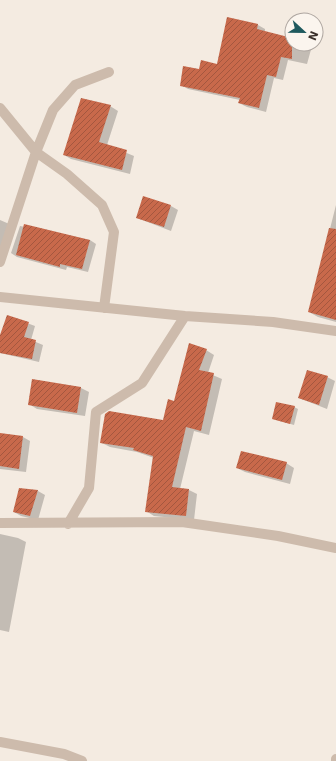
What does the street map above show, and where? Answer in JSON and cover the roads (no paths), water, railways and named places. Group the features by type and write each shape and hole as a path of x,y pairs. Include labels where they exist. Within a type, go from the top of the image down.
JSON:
{"street":[{"path":"0,262 36,152 53,110 75,85 109,72"},
{"path":"0,108 36,152 67,174 102,205 114,232 104,308"},
{"path":"0,297 185,316 273,322 336,331"},
{"path":"68,524 89,488 96,412 142,383 185,316"},
{"path":"0,523 68,524 182,522 278,536 336,548"},
{"path":"0,742 64,754 82,761"}]}
